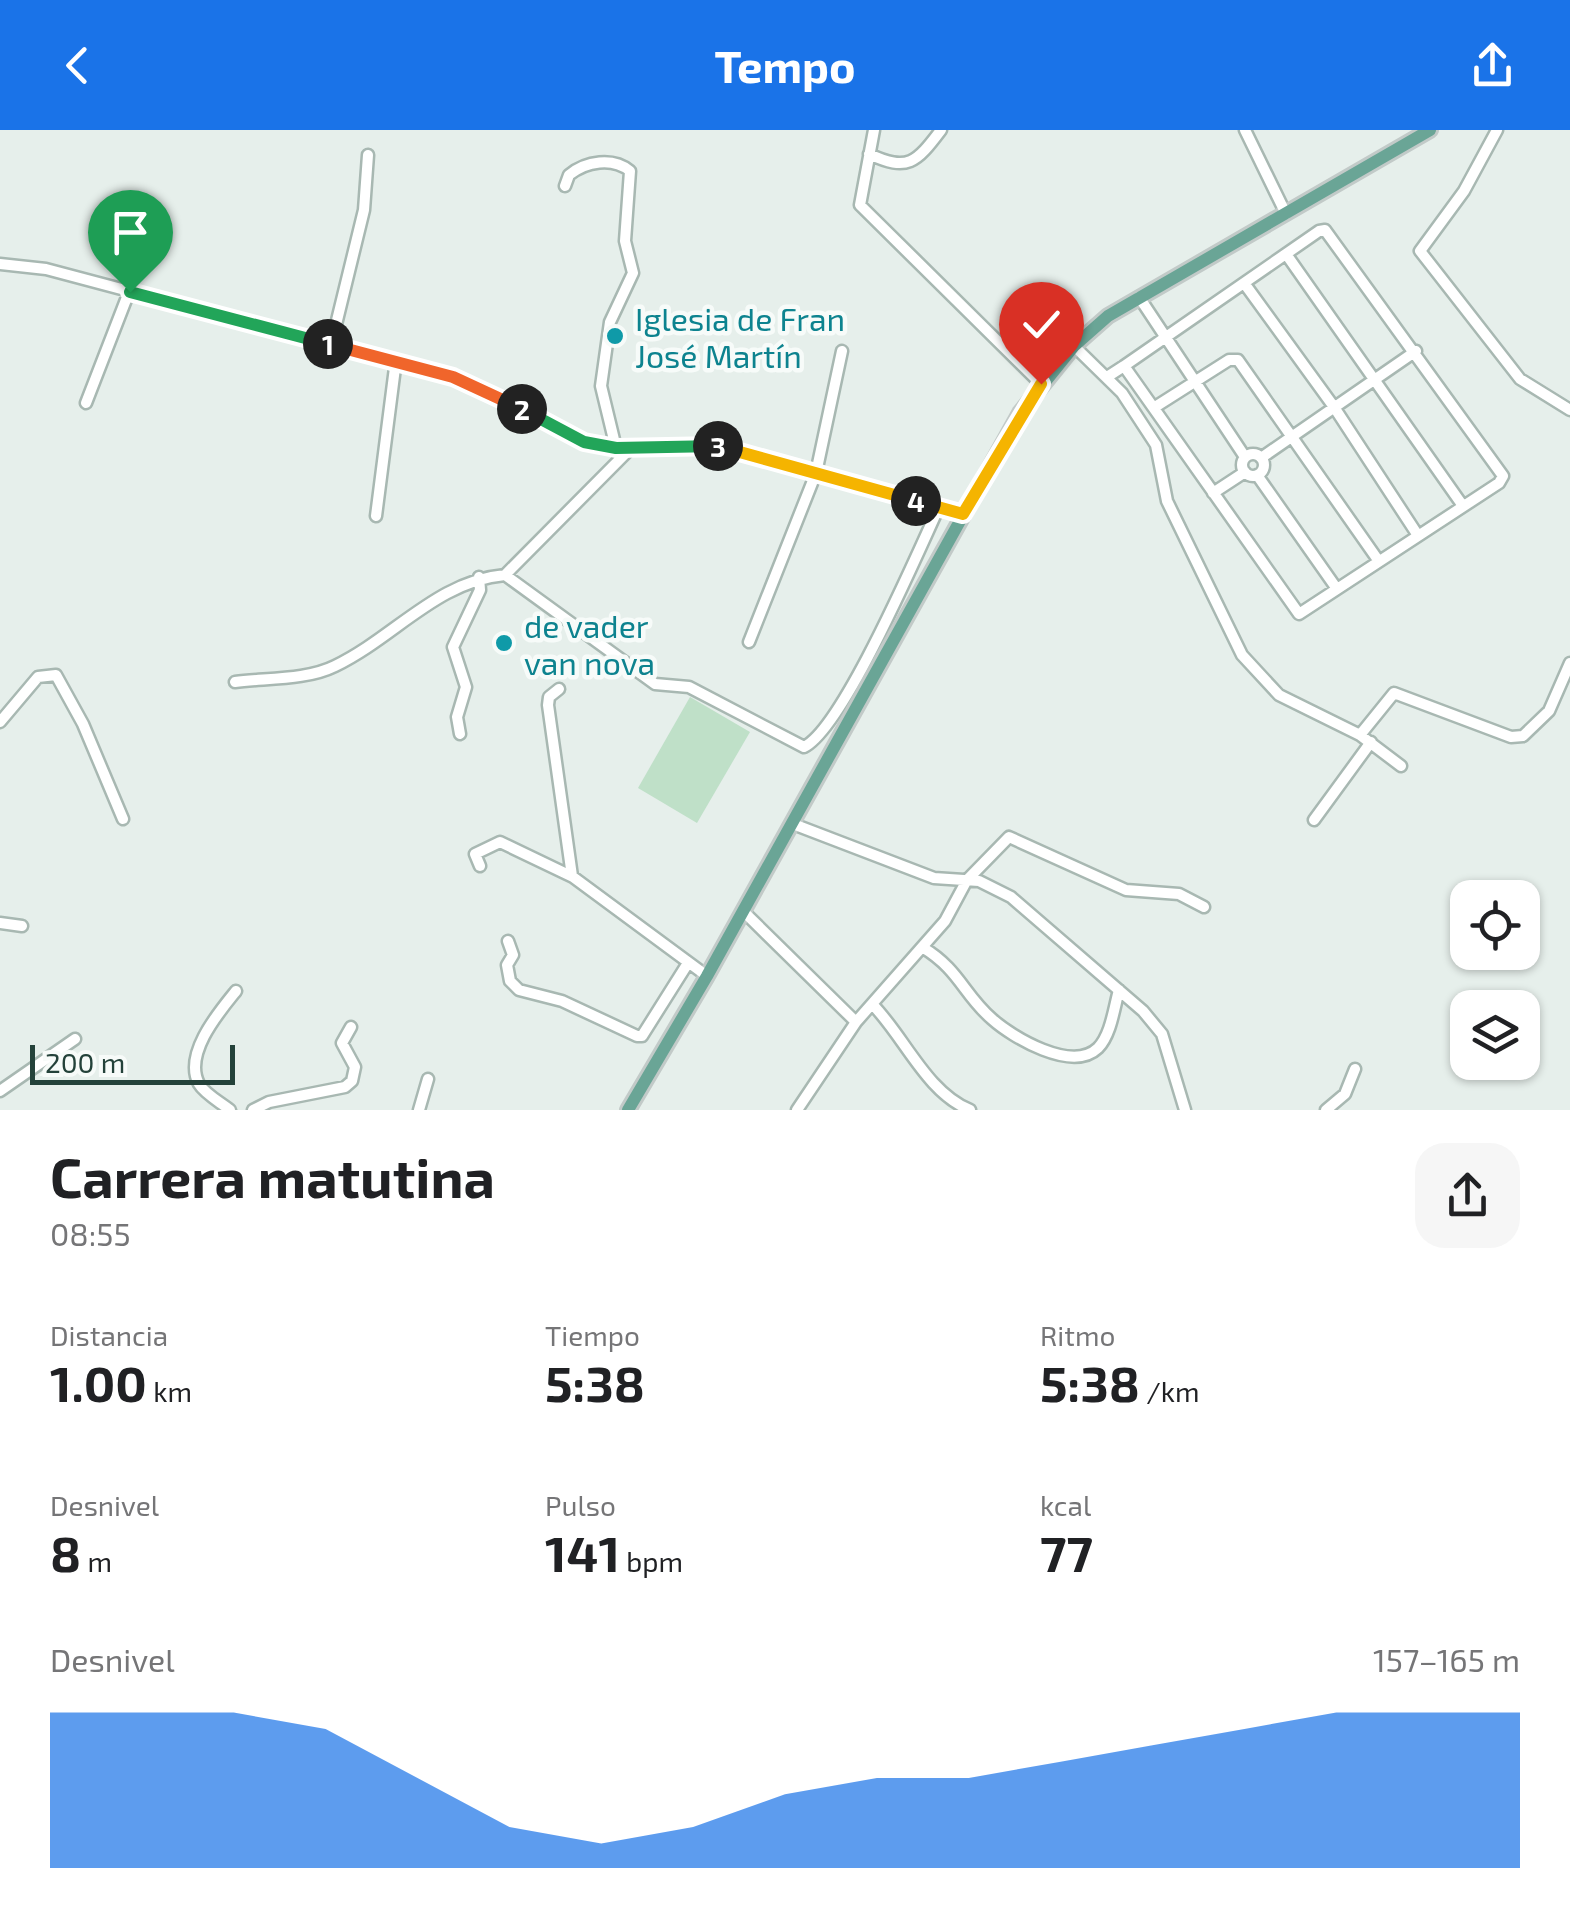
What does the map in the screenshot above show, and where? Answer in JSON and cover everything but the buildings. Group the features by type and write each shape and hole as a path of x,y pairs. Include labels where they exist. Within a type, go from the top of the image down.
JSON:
{"main road":[{"path":"628,1110 708,976 963,514 1041,384 1074,346 1139,296 1430,130"}],"street":[{"path":"874,130 860,205 1041,384"},
{"path":"869,154 896,166 906,165 941,130"},
{"path":"1245,130 1286,214"},
{"path":"1497,130 1464,191 1420,250 1520,379 1570,410"},
{"path":"331,344 364,210 368,156"},
{"path":"565,186 569,175 589,164 615,163 630,172 625,241 633,273 610,322 600,386 616,448"},
{"path":"1107,378 1124,366 1164,338 1319,232 1329,232 1503,476 1304,612 1294,611 1124,366"},
{"path":"1286,254 1463,506"},
{"path":"0,264 46,269 453,377 584,442 616,448 728,447 963,514"},
{"path":"1244,283 1334,407 1417,534"},
{"path":"86,403 97,384 130,292"},
{"path":"1139,296 1246,457 1245,472"},
{"path":"1074,346 1107,378 1156,445 1166,501 1242,654 1279,695 1366,738 1401,766"},
{"path":"1246,457 1261,458 1416,351"},
{"path":"749,642 816,473 842,352"},
{"path":"376,516 396,360"},
{"path":"1155,407 1229,360 1238,360 1378,560"},
{"path":"505,575 631,448"},
{"path":"1258,474 1263,467 1261,458"},
{"path":"1213,493 1245,472 1258,474 1337,589"},
{"path":"235,682 327,670 416,615 446,591 480,577 505,575 655,684 689,687 804,747 824,732 852,683 939,508"},
{"path":"460,734 458,717 466,686 453,647 480,590 480,577"},
{"path":"1314,820 1394,693 1510,737 1523,736 1549,710 1570,663"},
{"path":"0,722 38,676 56,675 83,724 122,819"},
{"path":"558,689 549,696 548,705 567,864 573,876"},
{"path":"793,824 934,878 990,884 1011,898 1119,990 1162,1034 1183,1109"},
{"path":"797,1110 856,1022 922,948 968,880 1001,842 1017,838 1126,890 1178,894 1204,907"},
{"path":"480,866 476,854 497,841 573,876 708,976"},
{"path":"743,911 856,1022"},
{"path":"0,923 22,926"},
{"path":"508,941 512,955 507,965 510,981 519,990 562,1001 637,1036 688,963"},
{"path":"922,948 958,973 994,1022 1058,1056 1083,1056 1098,1048 1119,990"},
{"path":"230,1110 202,1088 197,1080 197,1060 204,1038 236,991"},
{"path":"872,1004 894,1026 929,1077 970,1110"},
{"path":"253,1110 269,1102 344,1087 352,1081 354,1067 342,1044 350,1027"},
{"path":"0,1091 75,1039"},
{"path":"1326,1110 1345,1094 1354,1069"},
{"path":"419,1110 428,1079"}],"green space":[{"path":"690,697 750,732 697,823 638,788"}],"place":[{"name":"Iglesia de Fran José Martín","path":"615,336"},
{"name":"de vader van nova","path":"504,643"}],"route":[{"path":"130,292 453,377 584,442 616,448 728,447 963,514 1020,412 1041,384"}]}
